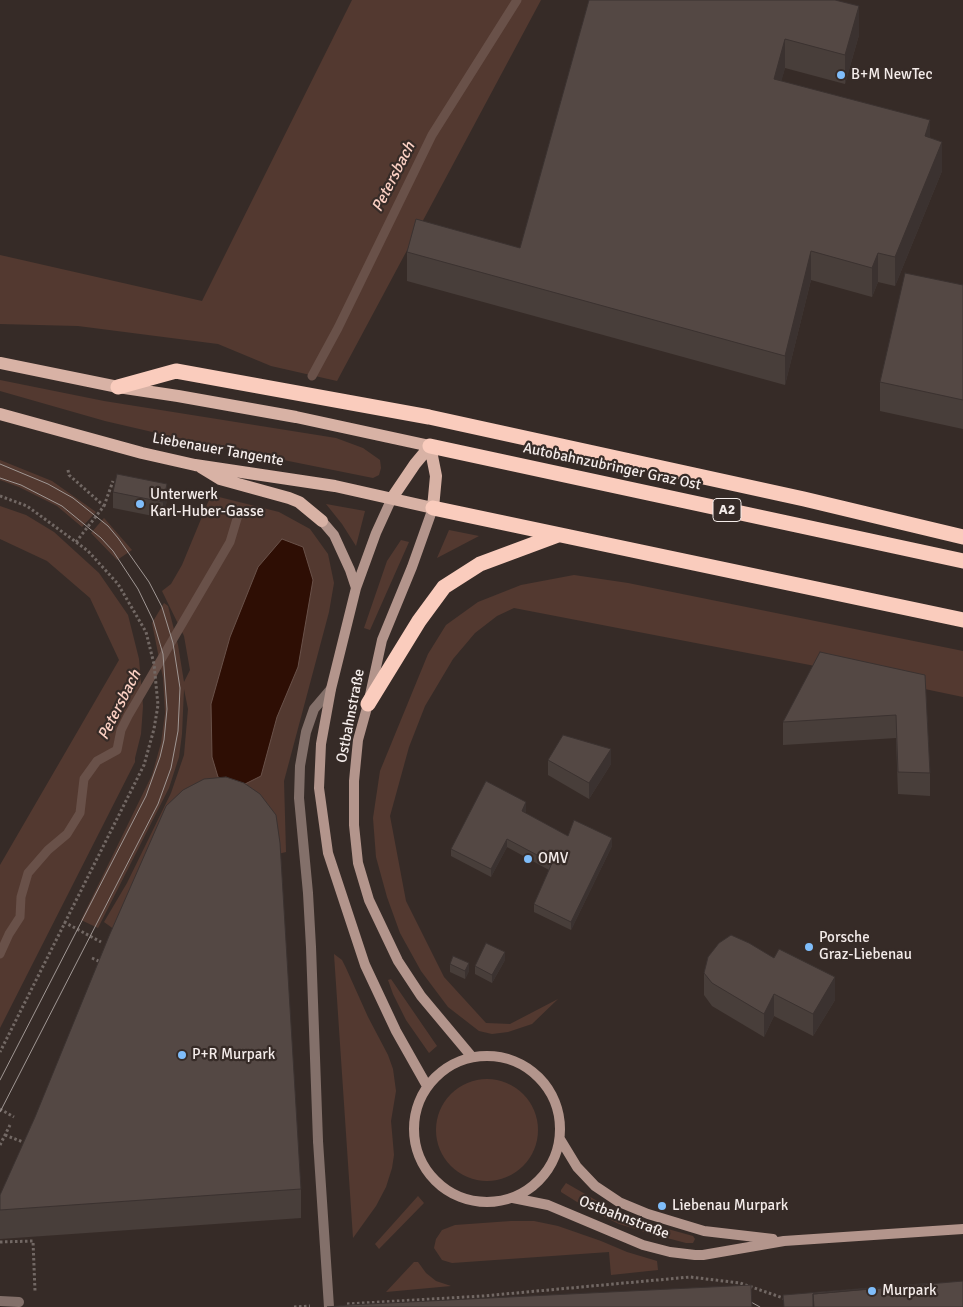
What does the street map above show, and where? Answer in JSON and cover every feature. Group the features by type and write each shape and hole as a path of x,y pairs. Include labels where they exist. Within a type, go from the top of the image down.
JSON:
{"highway":[{"path":"118,387 176,371 185,372 439,420 804,499 963,537"},
{"name":"Autobahnzubringer Graz Ost","path":"430,446 963,561"},
{"path":"433,508 963,620"},
{"path":"368,704 419,621 444,587 480,564 558,535"}],"main road":[{"path":"0,364 118,387 296,417 430,446"},
{"name":"Liebenauer Tangente","path":"0,414 142,453 195,465 335,486 433,508"},
{"path":"392,498 430,446"},
{"path":"430,446 436,476 433,508"},
{"path":"195,465 220,479 289,498 312,511 334,535 356,588"},
{"name":"Ostbahnstraße","path":"392,498 376,532 356,588 331,689 321,744 319,788 328,853 365,965 396,1031 427,1086"},
{"name":"Ostbahnstraße","path":"433,508 382,640 358,740 354,781 354,825 358,863 369,900 398,961 421,996 472,1057"},
{"name":"Ostbahnstraße","path":"472,1057 504,1058 520,1064 535,1073 547,1086 555,1101 560,1120 560,1139 555,1158 545,1175 531,1188 513,1198 497,1202 480,1203 463,1199 446,1191 432,1179 422,1164 414,1138 416,1111 427,1086 447,1068 472,1057"},
{"name":"Ostbahnstraße","path":"560,1139 577,1167 595,1186 619,1202 648,1214 704,1231 784,1241"},
{"name":"Ostbahnstraße","path":"513,1198 548,1205 643,1245 670,1252 703,1256 784,1241 963,1229"}],"lane":[{"path":"329,1307 318,1141 313,974 299,798 300,766 306,732 314,709 331,689"},
{"path":"0,1301 18,1302"}],"path":[{"path":"68,470 69,475 104,506"},
{"path":"76,542 104,506 113,481"},
{"path":"0,496 27,506 76,542 88,551 118,584 146,632 154,664 158,705 144,766 0,1052"},
{"path":"64,922 101,942"},
{"path":"92,958 109,965"},
{"path":"0,1109 14,1117"},
{"path":"0,1145 10,1125"},
{"path":"5,1135 35,1146"},
{"path":"0,1242 33,1241 35,1292"},
{"path":"345,1304 483,1296 690,1277 740,1283 794,1302"},
{"path":"294,1307 311,1306"}],"shaded area":[{"path":"352,0 541,0 337,381 271,366 218,344 78,326 0,324 0,255 202,301"},
{"path":"0,380 104,401 336,438 363,448 380,460 381,468 379,475 373,478 204,444 105,421 0,391"},
{"path":"0,460 52,481 96,512 82,527 57,506 19,487 0,480"},
{"path":"211,495 279,512 310,529 328,554 334,583 329,612 284,781 286,852 278,854 122,935 104,922 127,883 171,793 184,755 188,709 184,689 179,757 169,788 98,928 81,920 152,775 161,743 165,713 163,678 152,623 164,603 168,606 178,645 184,682 190,670 184,636 162,591 171,584 182,565"},
{"path":"326,504 365,511 356,546 342,524"},
{"path":"0,506 26,515 54,532 99,573 128,615 139,659 143,706 141,734 135,762 0,1028 0,865 119,660 90,598 47,561 0,539"},
{"path":"104,518 132,550 117,560 91,533"},
{"path":"449,530 479,536 437,558"},
{"path":"282,539 303,547 313,580 298,667 277,717 261,776 239,787 218,777 212,757 211,704 230,637 258,567"},
{"path":"401,540 409,542 370,630 364,628 387,561"},
{"path":"574,575 628,583 963,651 963,697 810,665 514,608 497,616 475,633 453,659 425,706 409,747 390,816 406,901 444,977 486,1023 510,1024 558,999 532,1024 508,1032 492,1034 479,1031 448,1007 421,971 400,933 387,897 376,857 373,818 380,771 428,654 446,625 478,602 521,585"},
{"path":"334,954 342,960 388,1055 393,1069 396,1091 391,1121 394,1155 392,1168 386,1187 376,1206 353,1238"},
{"path":"391,979 437,1046 429,1053 406,1020 393,994 388,980"},
{"path":"487,1079 506,1083 523,1094 534,1111 538,1130 534,1149 523,1166 506,1177 487,1181 468,1177 451,1166 440,1149 436,1130 440,1111 451,1094 468,1083"},
{"path":"566,1183 606,1206 639,1221 693,1236 695,1239 693,1243 686,1243 619,1224 590,1210 561,1192"},
{"path":"418,1196 424,1203 379,1249 375,1244"},
{"path":"534,1221 558,1226 627,1252 657,1261 658,1270 611,1275 609,1252 452,1263 442,1260 434,1248 436,1239 442,1230 455,1225"},
{"path":"414,1262 418,1262 426,1273 436,1281 451,1286 386,1292"}],"building":[{"path":"589,0 835,0 859,6 845,55 785,39 774,79 930,120 925,136 942,142 895,257 878,253 872,268 811,251 785,356 407,252 416,219 520,248"},
{"path":"905,273 963,285 963,400 880,382"},
{"path":"117,474 167,484 163,502 113,492"},
{"path":"820,652 925,675 930,773 898,772 896,715 783,722"},
{"path":"563,735 611,749 589,783 548,760"},
{"name":"P+R Murpark","path":"226,777 244,783 260,794 276,815 280,843 301,1189 0,1210 0,1195 35,1117 109,936 166,806 183,790 204,779"},
{"path":"486,781 526,802 522,811 568,836 574,820 612,838 571,922 534,904 552,863 507,839 491,869 451,849"},
{"path":"731,935 774,958 779,949 835,977 813,1014 774,994 764,1014 712,983 704,973 708,957 719,943"},
{"path":"486,943 505,952 492,975 475,966"},
{"path":"453,956 469,963 465,971 450,964"},
{"path":"963,1281 963,1307 814,1307 813,1294"},
{"path":"932,1283 813,1294 813,1307 784,1307 783,1295"},
{"path":"751,1285 752,1307 327,1307 348,1305"}],"waterway":[{"name":"Petersbach","path":"312,376 338,328 432,135 517,0"},
{"name":"Petersbach","path":"0,954 9,934 20,917 21,897 28,873 48,850 67,834 80,813 84,779 97,761 117,750 121,730 128,716 230,542 239,512"}],"tram line":[{"path":"0,464 48,484 73,498 108,526 118,538 149,582 162,607 173,643 180,688 178,731 171,768 158,804 0,1112"},
{"path":"0,478 21,485 62,506 101,538 113,551 138,589 153,620 163,654 167,709 164,740 160,757 146,796 0,1080"},
{"path":"740,1296 760,1307"}],"place":[{"name":"B+M NewTec","path":"841,75"},
{"name":"Unterwerk Karl-Huber-Gasse","path":"140,504"},
{"name":"OMV","path":"528,859"},
{"name":"Porsche Graz-Liebenau","path":"809,947"},
{"name":"P+R Murpark","path":"182,1055"},
{"name":"Liebenau Murpark","path":"662,1206"},
{"name":"Murpark","path":"872,1291"}]}
